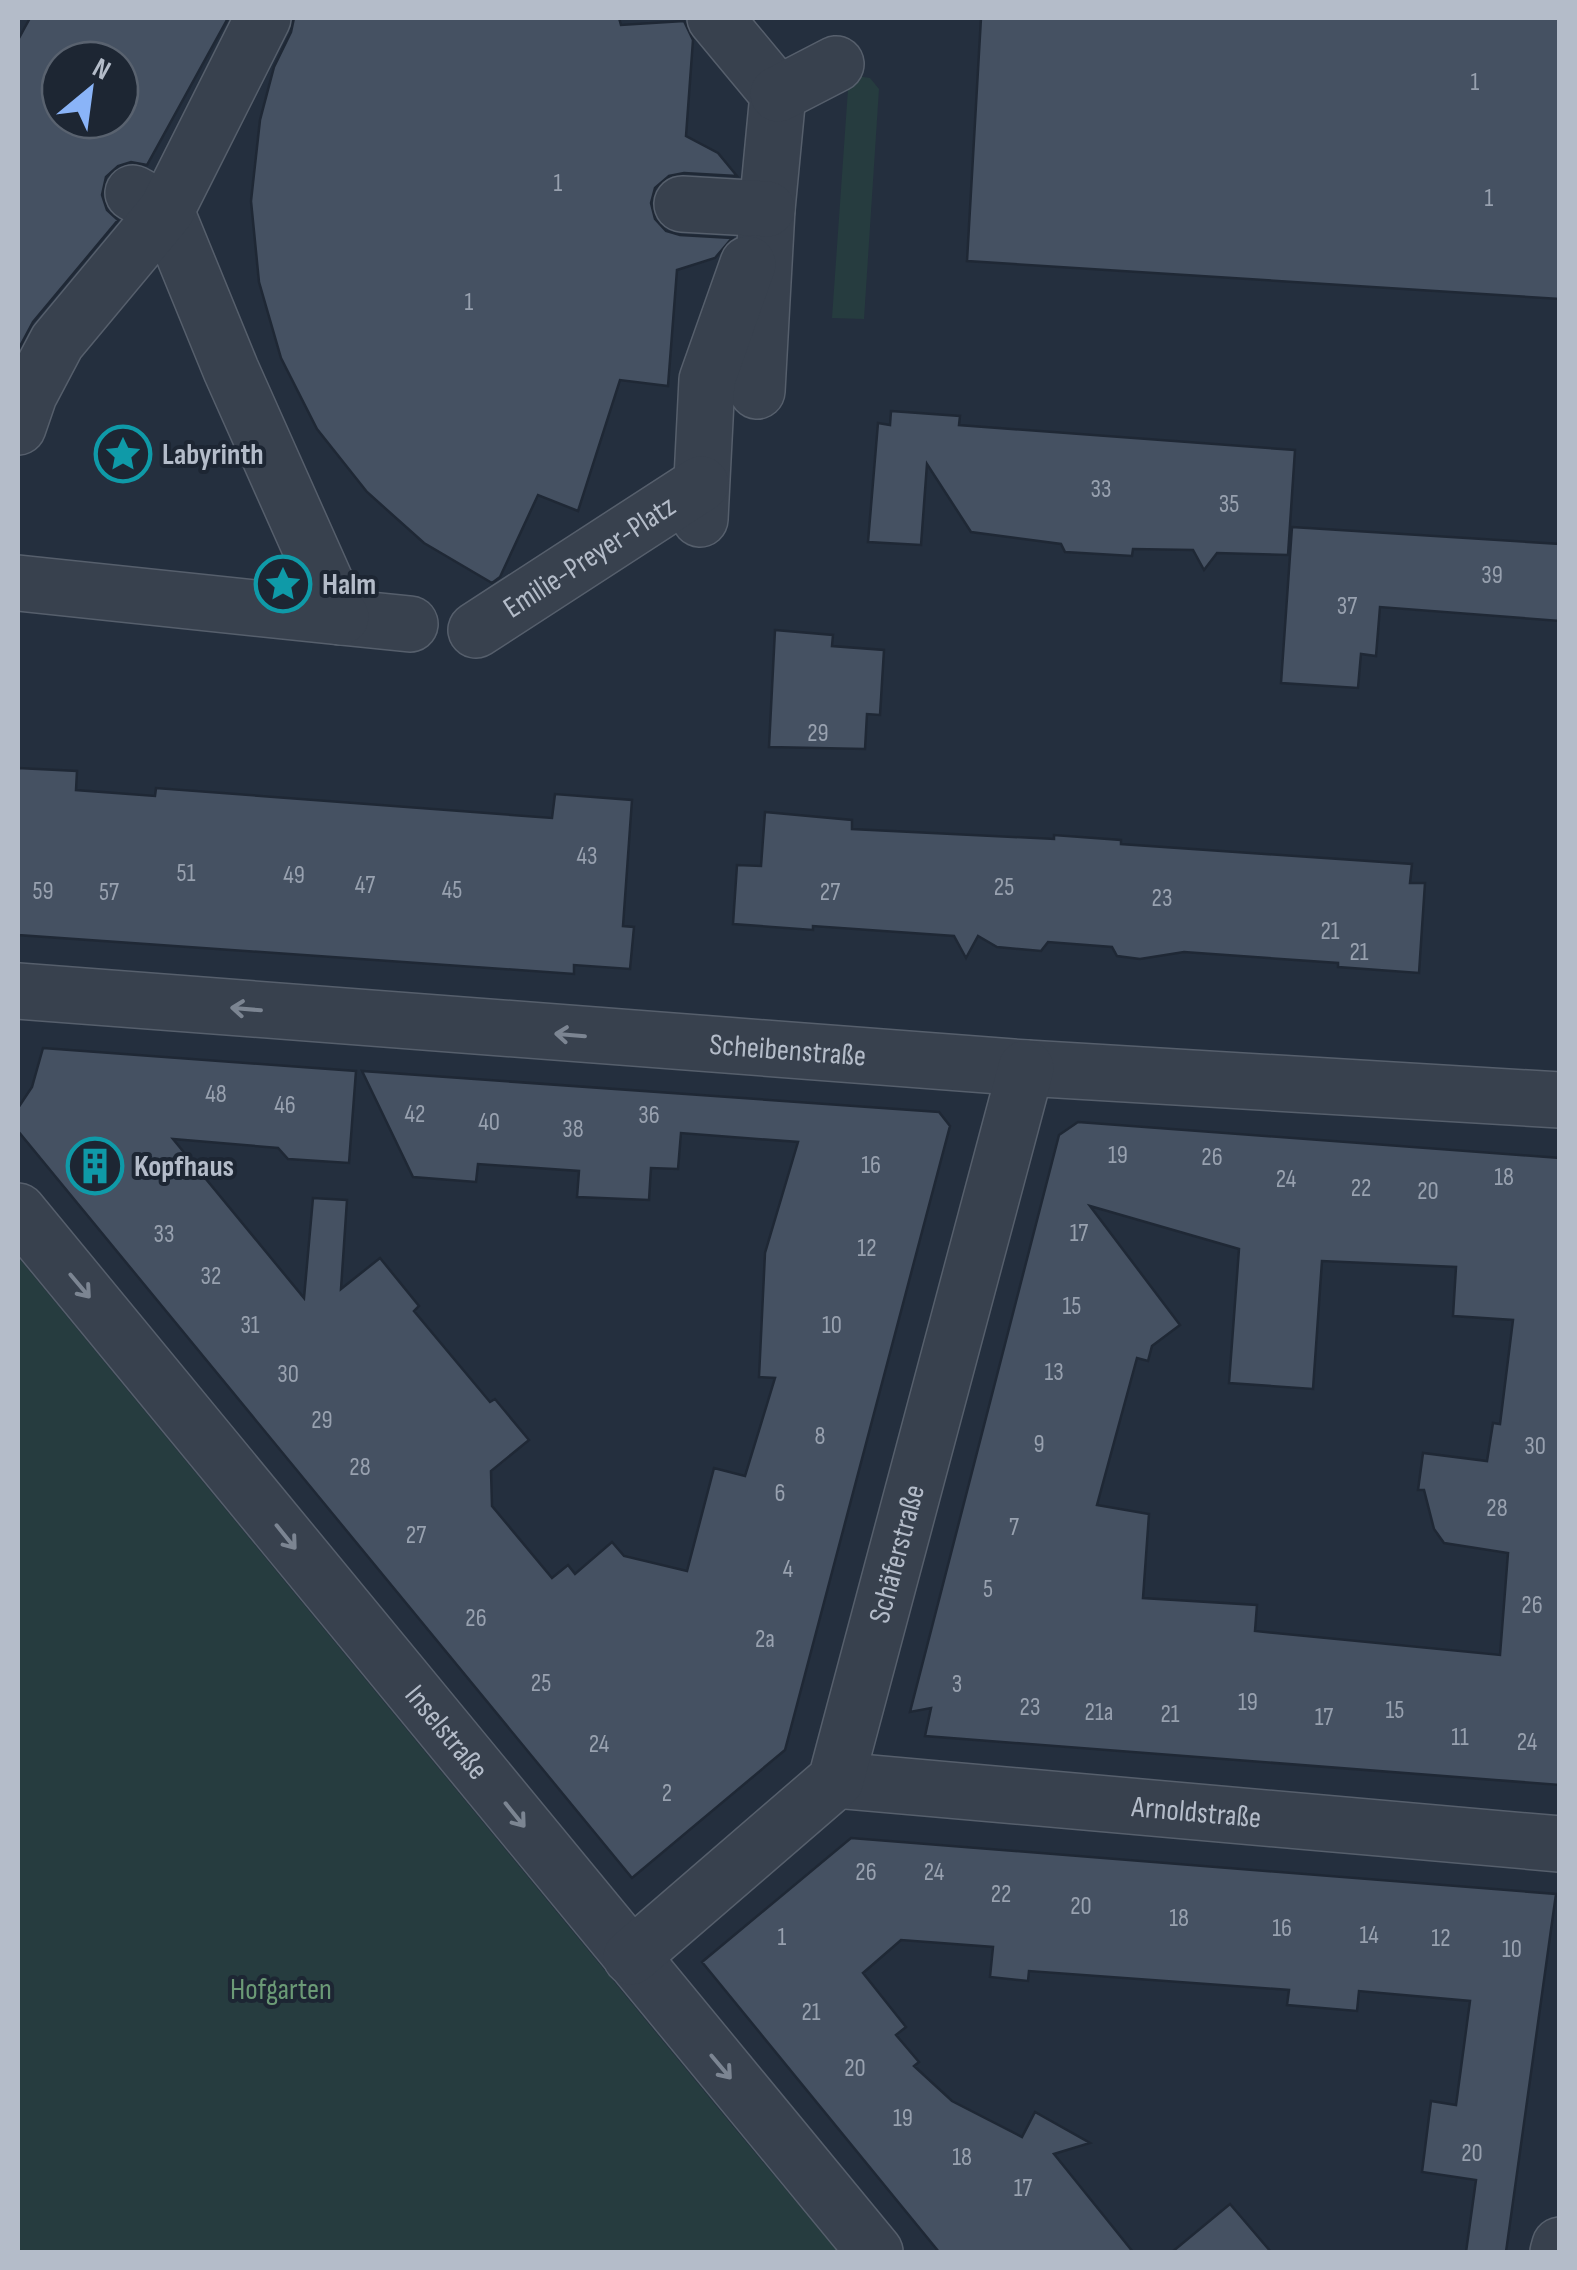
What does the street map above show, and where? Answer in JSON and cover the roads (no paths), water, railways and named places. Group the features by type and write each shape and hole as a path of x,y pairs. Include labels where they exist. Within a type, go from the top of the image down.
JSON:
{"street":[{"path":"18,427 57,342 263,18"},
{"path":"715,18 778,94 836,64"},
{"name":"Emilie-Preyer-Platz","path":"476,630 701,502 751,385 774,305 767,209 778,94"},
{"path":"149,202 232,370 341,617"},
{"path":"682,204 767,209"},
{"path":"18,583 410,624"},
{"name":"Scheibenstraße","path":"18,991 1026,1068 1560,1100"},
{"name":"Schäferstraße","path":"836,1780 1026,1068"},
{"name":"Inselstraße","path":"18,1211 875,2252"},
{"path":"631,1957 836,1780"},
{"name":"Arnoldstraße","path":"836,1780 1560,1844"},
{"path":"1558,2252 1560,2245"}],"place":[{"name":"Labyrinth","path":"123,454"},
{"name":"Halm","path":"283,584"},
{"name":"Kopfhaus","path":"95,1166"}],"park label":[{"name":"Hofgarten","path":"281,1989"}]}
